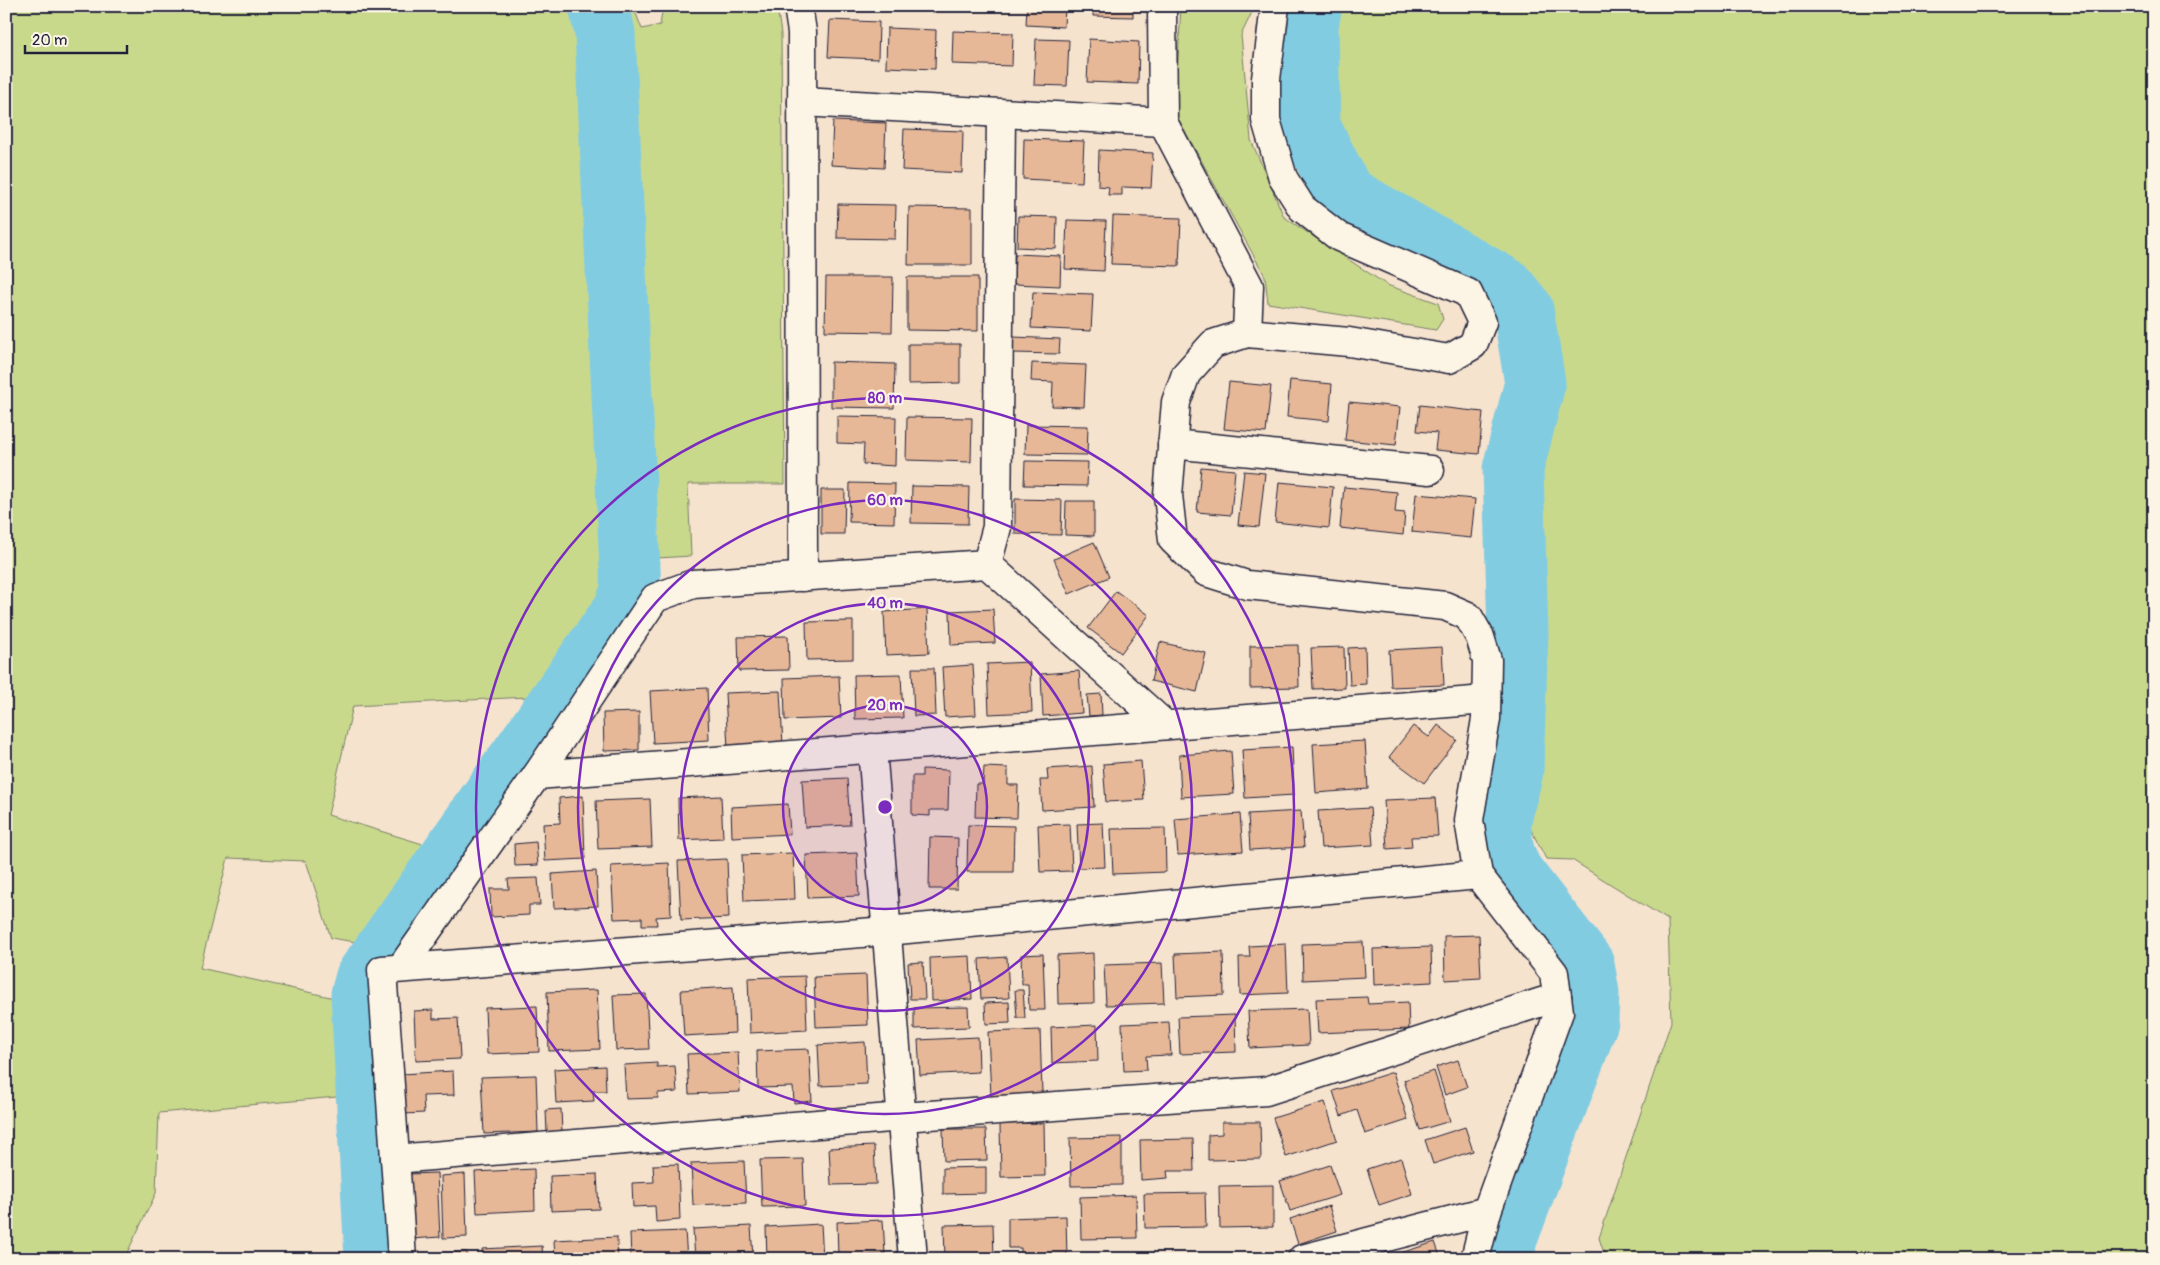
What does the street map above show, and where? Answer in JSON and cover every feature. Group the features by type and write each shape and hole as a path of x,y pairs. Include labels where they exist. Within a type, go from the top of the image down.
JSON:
{"street":[{"path":"798,6 802,32 803,577"},
{"path":"1162,6 1163,122 1249,286 1247,334"},
{"path":"1275,6 1266,79 1266,120 1283,178 1302,208 1339,237 1468,293 1482,322 1473,345 1449,359 1349,342 1247,334 1213,344 1186,374 1176,402 1168,495 1173,540 1206,572 1247,585 1445,606 1468,616 1480,637 1487,660 1486,719 1469,820 1478,875 1554,973 1559,1012 1487,1211 1475,1259"},
{"path":"802,102 1163,122"},
{"path":"987,564 997,527 1001,114"},
{"path":"1172,444 1430,470"},
{"path":"401,968 537,775 655,598 693,584 987,564 1166,725"},
{"path":"537,775 1486,700"},
{"path":"872,748 913,1259"},
{"path":"402,1259 382,970 887,931 1478,875"},
{"path":"395,1159 902,1117 1266,1091 1557,996"},
{"path":"1302,1259 1487,1211"}],"green space":[{"path":"6,6 633,6 642,29 660,25 663,6 777,6 781,34 785,484 688,484 691,556 624,560 547,696 353,706 328,815 439,849 391,938 380,946 331,938 306,861 228,858 200,968 348,1001 348,1096 159,1113 156,1193 127,1253 128,1259 6,1259"},
{"path":"1181,6 1255,6 1241,35 1251,140 1284,217 1387,285 1438,303 1443,319 1436,330 1268,303 1265,276 1175,113"},
{"path":"1339,6 2154,6 2154,1259 1606,1259 1599,1238 1671,1022 1668,920 1572,860 1546,859 1528,824 1516,756 1525,596 1516,456 1535,358 1516,282 1318,171 1300,136 1301,97 1326,21"}],"building":[{"path":"829,6 880,6 880,10"},
{"path":"1027,6 1065,6 1064,27 1026,25"},
{"path":"1093,6 1133,6 1133,17 1093,16"},
{"path":"830,20 879,22 878,59 828,57"},
{"path":"887,28 936,30 935,69 886,67"},
{"path":"953,31 1013,33 1012,66 952,64"},
{"path":"1036,39 1069,40 1067,86 1034,85"},
{"path":"1089,39 1139,42 1138,84 1087,82"},
{"path":"833,121 886,123 884,168 831,165"},
{"path":"904,129 963,131 962,173 902,170"},
{"path":"1024,139 1084,141 1082,182 1023,179"},
{"path":"1099,150 1153,153 1151,188 1122,187 1122,195 1108,195 1109,187 1098,186"},
{"path":"838,204 896,205 895,239 837,238"},
{"path":"909,207 972,208 972,265 908,265"},
{"path":"1018,216 1057,217 1056,249 1017,247"},
{"path":"1113,216 1181,218 1179,266 1111,264"},
{"path":"1067,220 1106,221 1104,271 1065,269"},
{"path":"1015,254 1061,256 1060,286 1014,284"},
{"path":"826,277 893,277 892,332 825,331"},
{"path":"907,277 978,277 978,331 907,330"},
{"path":"1033,292 1093,294 1091,331 1031,328"},
{"path":"1013,337 1060,339 1059,354 1012,353"},
{"path":"908,344 960,344 960,383 908,384"},
{"path":"831,362 895,364 894,408 831,407"},
{"path":"1032,363 1086,365 1084,407 1052,406 1053,382 1031,381"},
{"path":"1290,380 1332,384 1329,421 1287,417"},
{"path":"1229,382 1271,386 1266,433 1224,429"},
{"path":"1349,402 1400,407 1396,445 1345,440"},
{"path":"1420,405 1483,412 1479,454 1435,450 1437,433 1417,431"},
{"path":"837,416 896,417 895,466 863,464 864,444 837,443"},
{"path":"907,417 972,418 971,462 906,460"},
{"path":"1026,425 1088,426 1087,455 1025,454"},
{"path":"1025,461 1088,462 1087,486 1024,485"},
{"path":"1201,467 1235,470 1231,515 1197,512"},
{"path":"1244,471 1265,473 1259,527 1238,525"},
{"path":"1279,482 1333,487 1329,528 1275,522"},
{"path":"850,483 895,484 894,523 849,522"},
{"path":"912,486 969,487 968,524 911,523"},
{"path":"1344,487 1397,492 1395,512 1405,513 1403,535 1340,528"},
{"path":"821,490 845,490 844,534 821,534"},
{"path":"1416,494 1475,499 1471,538 1412,532"},
{"path":"1015,499 1062,500 1061,535 1015,534"},
{"path":"1066,501 1094,501 1094,536 1065,535"},
{"path":"1094,542 1109,577 1069,594 1054,559"},
{"path":"1116,591 1149,615 1121,653 1088,628"},
{"path":"927,609 929,653 886,655 884,612"},
{"path":"993,609 995,643 951,645 950,611"},
{"path":"853,621 853,659 807,660 806,622"},
{"path":"788,636 789,670 739,671 738,637"},
{"path":"1160,642 1206,653 1197,692 1151,681"},
{"path":"1298,645 1299,687 1250,688 1250,646"},
{"path":"1344,647 1345,688 1313,689 1311,648"},
{"path":"1365,647 1366,684 1350,685 1348,648"},
{"path":"1442,647 1444,685 1391,687 1389,650"},
{"path":"1030,662 1032,712 989,714 987,664"},
{"path":"973,665 976,715 945,717 942,667"},
{"path":"912,668 934,668 936,715 914,716"},
{"path":"1079,671 1082,713 1043,716 1041,674"},
{"path":"901,674 903,718 855,719 854,675"},
{"path":"839,676 841,718 785,720 784,678"},
{"path":"707,688 709,740 653,743 650,691"},
{"path":"780,691 783,745 728,748 725,693"},
{"path":"1101,694 1102,715 1089,716 1087,695"},
{"path":"639,712 639,750 604,751 603,713"},
{"path":"1438,725 1457,740 1424,783 1389,757 1413,726 1429,737"},
{"path":"1365,741 1368,789 1316,793 1313,744"},
{"path":"1292,747 1294,795 1245,798 1242,750"},
{"path":"1231,751 1234,794 1181,797 1179,755"},
{"path":"1141,761 1144,800 1106,802 1103,764"},
{"path":"1092,766 1094,807 1042,810 1040,780 1048,780 1047,769"},
{"path":"984,767 1008,768 1008,785 1018,785 1017,818 975,817 976,784 983,784"},
{"path":"922,769 949,770 948,810 930,810 930,816 912,815 912,776 922,776"},
{"path":"847,778 850,825 805,827 802,780"},
{"path":"583,796 585,859 545,861 543,824 560,823 559,798"},
{"path":"721,796 723,838 679,840 678,798"},
{"path":"1435,798 1438,836 1411,837 1412,847 1387,849 1384,800"},
{"path":"650,799 652,847 598,849 596,801"},
{"path":"788,804 790,834 732,837 731,807"},
{"path":"1370,808 1373,845 1321,848 1318,811"},
{"path":"1301,811 1304,847 1250,850 1248,814"},
{"path":"1240,814 1243,851 1178,855 1175,819"},
{"path":"1103,823 1105,867 1079,868 1077,824"},
{"path":"1070,824 1072,871 1040,872 1038,825"},
{"path":"968,825 1014,826 1013,872 967,872"},
{"path":"1165,828 1166,872 1113,874 1111,829"},
{"path":"930,837 958,838 957,889 929,889"},
{"path":"536,842 538,865 515,866 514,844"},
{"path":"793,853 795,899 744,901 742,855"},
{"path":"857,853 859,896 808,898 806,855"},
{"path":"727,859 729,918 681,920 678,861"},
{"path":"669,863 671,916 656,917 657,925 642,925 642,918 614,919 611,866"},
{"path":"596,871 598,906 554,908 552,874"},
{"path":"538,878 540,905 529,905 529,915 491,917 490,889 509,889 508,879"},
{"path":"1479,935 1481,978 1445,980 1444,936"},
{"path":"1363,942 1365,977 1303,980 1302,944"},
{"path":"1286,944 1288,993 1240,995 1239,957 1250,957 1249,946"},
{"path":"1431,947 1432,982 1374,985 1373,949"},
{"path":"1223,952 1224,995 1177,997 1175,954"},
{"path":"1093,953 1094,1003 1058,1004 1057,955"},
{"path":"1043,954 1045,1010 1029,1010 1028,984 1022,984 1021,955"},
{"path":"970,956 972,999 931,1001 930,958"},
{"path":"1007,957 1009,998 981,999 979,959"},
{"path":"923,962 925,999 910,999 908,963"},
{"path":"1162,963 1164,1003 1106,1005 1104,965"},
{"path":"866,975 868,1025 816,1027 814,977"},
{"path":"805,976 807,1030 750,1033 748,978"},
{"path":"733,987 735,1033 684,1036 681,990"},
{"path":"597,990 600,1049 549,1051 547,992"},
{"path":"1015,990 1023,990 1025,1018 1017,1018"},
{"path":"646,994 649,1049 616,1050 613,995"},
{"path":"1367,997 1368,1004 1408,1002 1409,1029 1318,1033 1316,999"},
{"path":"1009,1002 1010,1023 986,1024 985,1003"},
{"path":"537,1006 539,1052 487,1054 485,1008"},
{"path":"968,1007 969,1027 914,1029 914,1008"},
{"path":"1307,1009 1309,1045 1250,1048 1248,1011"},
{"path":"433,1010 433,1019 458,1018 460,1059 416,1061 414,1011"},
{"path":"1235,1015 1236,1052 1180,1054 1178,1017"},
{"path":"1169,1022 1171,1055 1146,1056 1147,1070 1124,1071 1122,1024"},
{"path":"1097,1025 1098,1061 1052,1063 1051,1027"},
{"path":"1040,1030 1042,1093 991,1096 988,1032"},
{"path":"978,1037 979,1072 920,1075 918,1040"},
{"path":"865,1042 867,1084 820,1086 818,1045"},
{"path":"809,1049 812,1101 794,1103 793,1087 758,1088 757,1051"},
{"path":"738,1052 740,1092 689,1094 687,1054"},
{"path":"1458,1060 1467,1087 1445,1095 1436,1067"},
{"path":"657,1063 657,1067 675,1066 677,1092 658,1093 658,1098 626,1099 624,1065"},
{"path":"605,1066 606,1091 593,1091 594,1101 556,1103 554,1069"},
{"path":"453,1071 454,1095 423,1096 424,1113 404,1114 402,1074"},
{"path":"1434,1071 1450,1121 1420,1130 1404,1080"},
{"path":"1393,1072 1408,1120 1365,1134 1357,1110 1341,1116 1333,1091"},
{"path":"536,1075 538,1132 484,1134 481,1077"},
{"path":"1325,1102 1337,1140 1286,1157 1273,1118"},
{"path":"561,1109 562,1132 547,1133 546,1110"},
{"path":"1222,1122 1260,1122 1261,1159 1208,1160 1208,1135 1222,1134"},
{"path":"1044,1123 1045,1176 1001,1177 1000,1124"},
{"path":"1465,1127 1473,1151 1433,1164 1425,1140"},
{"path":"943,1129 986,1129 987,1160 944,1161"},
{"path":"1122,1137 1122,1185 1071,1186 1070,1138"},
{"path":"1193,1139 1194,1171 1167,1171 1168,1178 1141,1180 1140,1140"},
{"path":"874,1146 876,1184 831,1185 829,1148"},
{"path":"1401,1158 1412,1194 1379,1205 1367,1169"},
{"path":"803,1159 805,1206 762,1207 760,1160"},
{"path":"744,1161 746,1203 693,1205 691,1163"},
{"path":"678,1164 680,1220 656,1222 655,1206 633,1207 632,1183 654,1182 653,1165"},
{"path":"1330,1165 1340,1195 1290,1211 1280,1181"},
{"path":"986,1167 986,1193 943,1194 943,1168"},
{"path":"534,1169 535,1210 477,1213 475,1172"},
{"path":"437,1173 440,1237 411,1239 408,1174"},
{"path":"465,1174 467,1237 443,1238 441,1176"},
{"path":"597,1174 599,1209 551,1211 550,1176"},
{"path":"1273,1185 1273,1227 1220,1228 1219,1186"},
{"path":"1205,1193 1206,1227 1145,1228 1144,1194"},
{"path":"1136,1195 1137,1238 1081,1239 1080,1197"},
{"path":"1329,1206 1337,1231 1298,1244 1290,1219"},
{"path":"1066,1216 1067,1259 1021,1259 1021,1248 1008,1248 1008,1218"},
{"path":"883,1220 885,1254 838,1256 837,1222"},
{"path":"821,1224 823,1259 767,1259 766,1227"},
{"path":"993,1224 994,1259 945,1259 944,1225"},
{"path":"751,1226 753,1259 695,1259 693,1229"},
{"path":"685,1231 687,1259 631,1259 630,1233"},
{"path":"617,1237 618,1259 555,1259 554,1240"},
{"path":"1435,1242 1441,1259 1385,1259 1385,1258"},
{"path":"542,1246 543,1259 483,1259 482,1249"},
{"path":"467,1252 467,1259 416,1259 416,1254"}],"waterway":[{"path":"375,1259 361,995 366,977 623,611 631,591 605,33 599,6"},
{"path":"1311,10 1308,25 1310,127 1344,195 1505,288 1523,310 1535,383 1513,469 1518,633 1513,771 1500,824 1504,852 1512,872 1584,965 1589,993 1588,1021 1506,1241 1505,1259"}]}
